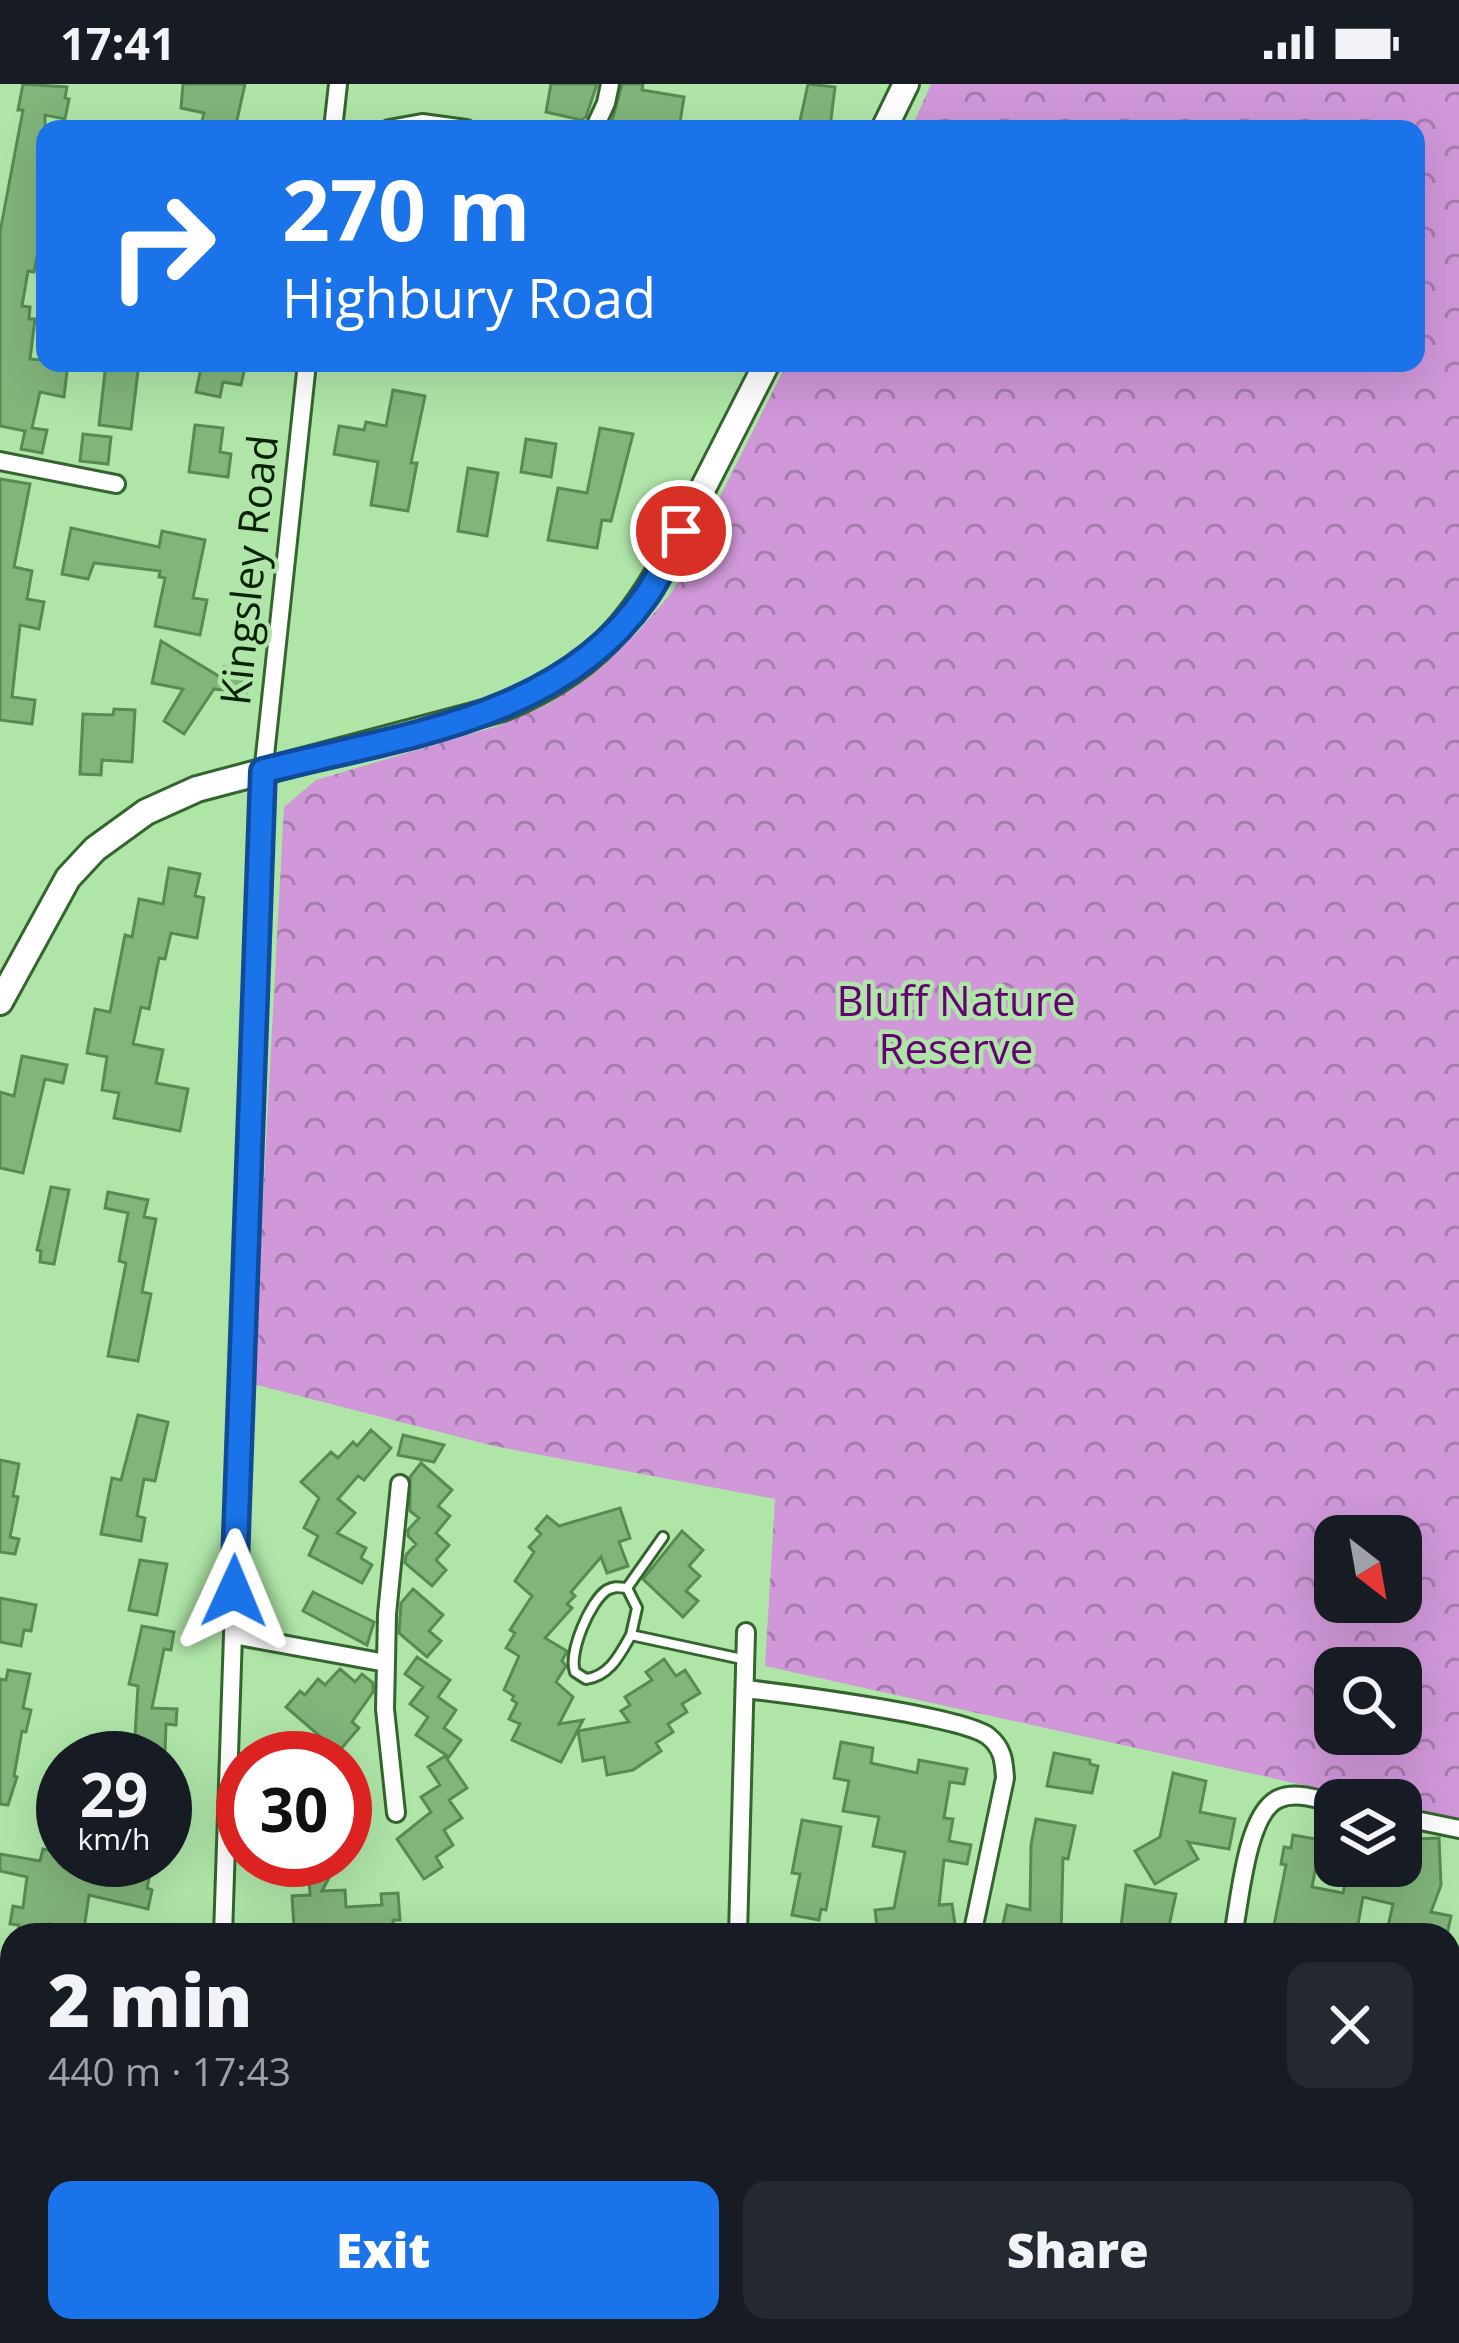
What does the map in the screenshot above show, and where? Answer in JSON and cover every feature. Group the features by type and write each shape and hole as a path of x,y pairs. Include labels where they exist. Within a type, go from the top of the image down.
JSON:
{"street":[{"path":"333,120 338,84"},
{"path":"598,120 610,84"},
{"path":"889,120 907,84"},
{"name":"Kingsley Road","path":"223,1923 263,771 306,372"},
{"path":"0,1002 68,878 95,849 170,799 502,708 588,659 627,622 656,581 761,372"},
{"path":"0,460 116,484"},
{"path":"396,1813 385,1709 400,1484"},
{"path":"738,1923 746,1632"},
{"path":"233,1636 386,1663"},
{"path":"746,1689 972,1728 999,1746 1005,1778 975,1923"},
{"path":"1235,1923 1253,1833 1266,1807 1295,1795 1314,1798"},
{"path":"1422,1821 1459,1829"}],"lane":[{"path":"627,1588 663,1538"},
{"path":"612,1588 627,1588 637,1608 631,1635 615,1661 599,1676 586,1679 575,1672 573,1649 601,1595 612,1588"},
{"path":"631,1635 746,1660"}],"green space":[{"name":"Bluff Nature Reserve","path":"931,84 1459,84 1459,1821 1422,1812 1422,1779 1314,1779 1314,1787 765,1666 775,1499 494,1446 253,1384 284,807 316,780 498,726 548,704 595,672 672,592 782,372 1425,372 1425,120 915,120"}],"building":[{"path":"23,84 67,87 65,119 45,115 45,120 36,120 36,262 34,272 28,271 22,306 30,307 29,319 35,319 30,359 36,360 36,372 67,372 64,397 40,392 32,428 47,430 42,453 21,449 25,431 0,426 0,232 23,110 18,110"},
{"path":"183,84 245,84 237,120 202,120 204,113 181,108"},
{"path":"551,84 597,84 586,117 546,112"},
{"path":"622,84 643,84 642,90 684,97 680,120 612,120"},
{"path":"808,84 835,87 831,120 800,120"},
{"path":"105,372 138,372 131,429 99,425"},
{"path":"200,372 244,372 241,385 223,382 220,397 196,392"},
{"path":"393,390 425,396 411,463 417,463 408,511 371,505 378,462 334,454 339,426 364,430 366,422 386,426"},
{"path":"195,425 223,428 220,452 231,454 228,477 189,472"},
{"path":"600,428 633,434 611,521 602,520 597,548 548,540 558,488 587,493"},
{"path":"83,434 111,437 108,464 80,461"},
{"path":"526,439 556,444 551,477 521,472"},
{"path":"468,468 498,473 487,536 458,531"},
{"path":"0,479 30,484 14,567 32,571 27,599 44,602 39,629 20,625 12,697 35,700 32,724 0,720"},
{"path":"71,528 159,547 162,531 205,540 193,598 207,600 200,635 155,626 165,578 159,577 160,571 94,563 88,579 62,574"},
{"path":"161,641 222,678 224,667 244,671 241,690 246,694 214,689 184,734 164,721 183,689 152,683"},
{"path":"114,709 135,710 132,762 102,760 101,775 80,774 83,714 113,715"},
{"path":"169,868 200,874 195,896 204,898 197,938 171,933 165,959 159,958 149,1009 141,1007 133,1044 163,1050 156,1083 188,1089 180,1131 114,1118 119,1093 102,1090 107,1057 87,1053 95,1009 110,1012 125,935 132,937 139,899 163,904"},
{"path":"22,1056 67,1065 63,1083 45,1079 23,1173 0,1168 0,1092 14,1096"},
{"path":"51,1187 69,1190 54,1264 40,1262 41,1251 37,1250"},
{"path":"108,1192 148,1200 144,1217 156,1219 142,1292 151,1294 138,1361 108,1356 126,1263 119,1261 128,1213 105,1208"},
{"path":"138,1415 168,1422 155,1481 144,1479 137,1516 145,1518 141,1541 101,1534 112,1478 121,1480"},
{"path":"371,1430 391,1448 364,1480 358,1476 338,1499 355,1513 337,1533 366,1548 361,1558 372,1565 362,1583 309,1555 318,1536 304,1528 319,1498 301,1482 331,1452 338,1458"},
{"path":"403,1435 444,1445 434,1462 398,1455"},
{"path":"0,1460 19,1464 10,1537 19,1539 15,1554 0,1552"},
{"path":"421,1463 452,1490 438,1506 450,1516 436,1533 449,1545 436,1560 446,1570 432,1586 405,1563 416,1544 408,1530 419,1518 410,1511 410,1477"},
{"path":"620,1508 630,1538 619,1542 628,1566 607,1573 601,1557 571,1592 575,1596 567,1604 572,1608 545,1638 567,1651 562,1661 566,1666 556,1682 573,1697 559,1724 583,1720 561,1762 512,1740 520,1724 509,1719 517,1703 504,1690 519,1656 506,1648 515,1633 510,1630 532,1596 515,1581 534,1552 529,1547 541,1534 536,1529 547,1516 559,1526"},
{"path":"682,1531 703,1550 689,1566 700,1576 686,1591 698,1601 683,1617 643,1579"},
{"path":"140,1560 167,1564 157,1615 129,1610"},
{"path":"413,1589 443,1615 429,1631 441,1641 427,1657 399,1633 401,1603"},
{"path":"313,1592 374,1622 367,1645 303,1611"},
{"path":"0,1598 36,1605 31,1631 24,1630 21,1646 0,1642"},
{"path":"142,1626 174,1632 171,1650 164,1649 152,1708 177,1709 176,1725 166,1724 166,1731 135,1731 138,1686 129,1684"},
{"path":"417,1657 450,1680 438,1697 456,1710 444,1728 461,1740 449,1757 416,1735 428,1717 410,1704 423,1687 405,1674"},
{"path":"664,1659 676,1676 685,1670 700,1693 682,1704 687,1712 668,1724 673,1732 656,1743 661,1751 633,1770 607,1775 604,1757 583,1761 578,1731 629,1722 621,1711 630,1705 625,1697 652,1680 646,1672"},
{"path":"340,1669 355,1682 362,1674 373,1683 373,1692 352,1722 359,1728 356,1731 314,1731 286,1707 318,1679 325,1685"},
{"path":"8,1670 30,1674 23,1708 31,1710 26,1732 22,1731 17,1777 8,1805 0,1804 0,1679 6,1680"},
{"path":"841,1742 873,1748 871,1763 917,1773 919,1760 967,1769 964,1784 950,1782 944,1818 953,1819 949,1841 971,1845 967,1864 944,1860 939,1905 952,1904 955,1923 877,1923 875,1910 894,1908 905,1852 873,1846 879,1817 843,1811 849,1781 834,1778"},
{"path":"1054,1753 1098,1766 1092,1793 1047,1786"},
{"path":"445,1756 467,1788 449,1800 462,1818 444,1830 453,1845 436,1857 442,1867 424,1879 397,1839 431,1812 421,1797 440,1785 428,1767"},
{"path":"1173,1773 1206,1781 1200,1812 1235,1819 1229,1849 1188,1842 1198,1859 1155,1884 1135,1851 1160,1837"},
{"path":"1036,1819 1075,1826 1068,1859 1063,1858 1061,1923 1003,1923 1007,1905 1030,1910"},
{"path":"802,1820 841,1827 826,1910 821,1909 819,1920 792,1915 800,1874 792,1873"},
{"path":"1293,1835 1314,1839 1312,1887 1343,1893 1344,1887 1422,1887 1422,1839 1439,1838 1441,1885 1431,1912 1451,1916 1450,1923 1389,1923 1393,1904 1363,1897 1358,1923 1274,1923 1286,1865 1281,1864 1284,1847 1291,1848"},
{"path":"0,1854 36,1860 36,1887 147,1887 152,1890 148,1909 89,1895 85,1923 10,1923 13,1906 23,1908 27,1877 0,1871"},
{"path":"1126,1885 1176,1894 1170,1923 1121,1923"},
{"path":"310,1887 345,1890 346,1907 382,1905 381,1894 398,1893 400,1920 294,1923 292,1896 310,1895"}],"route":[{"path":"234,1591 263,771 468,719 532,695 588,659 627,622 656,581 681,531"}]}
